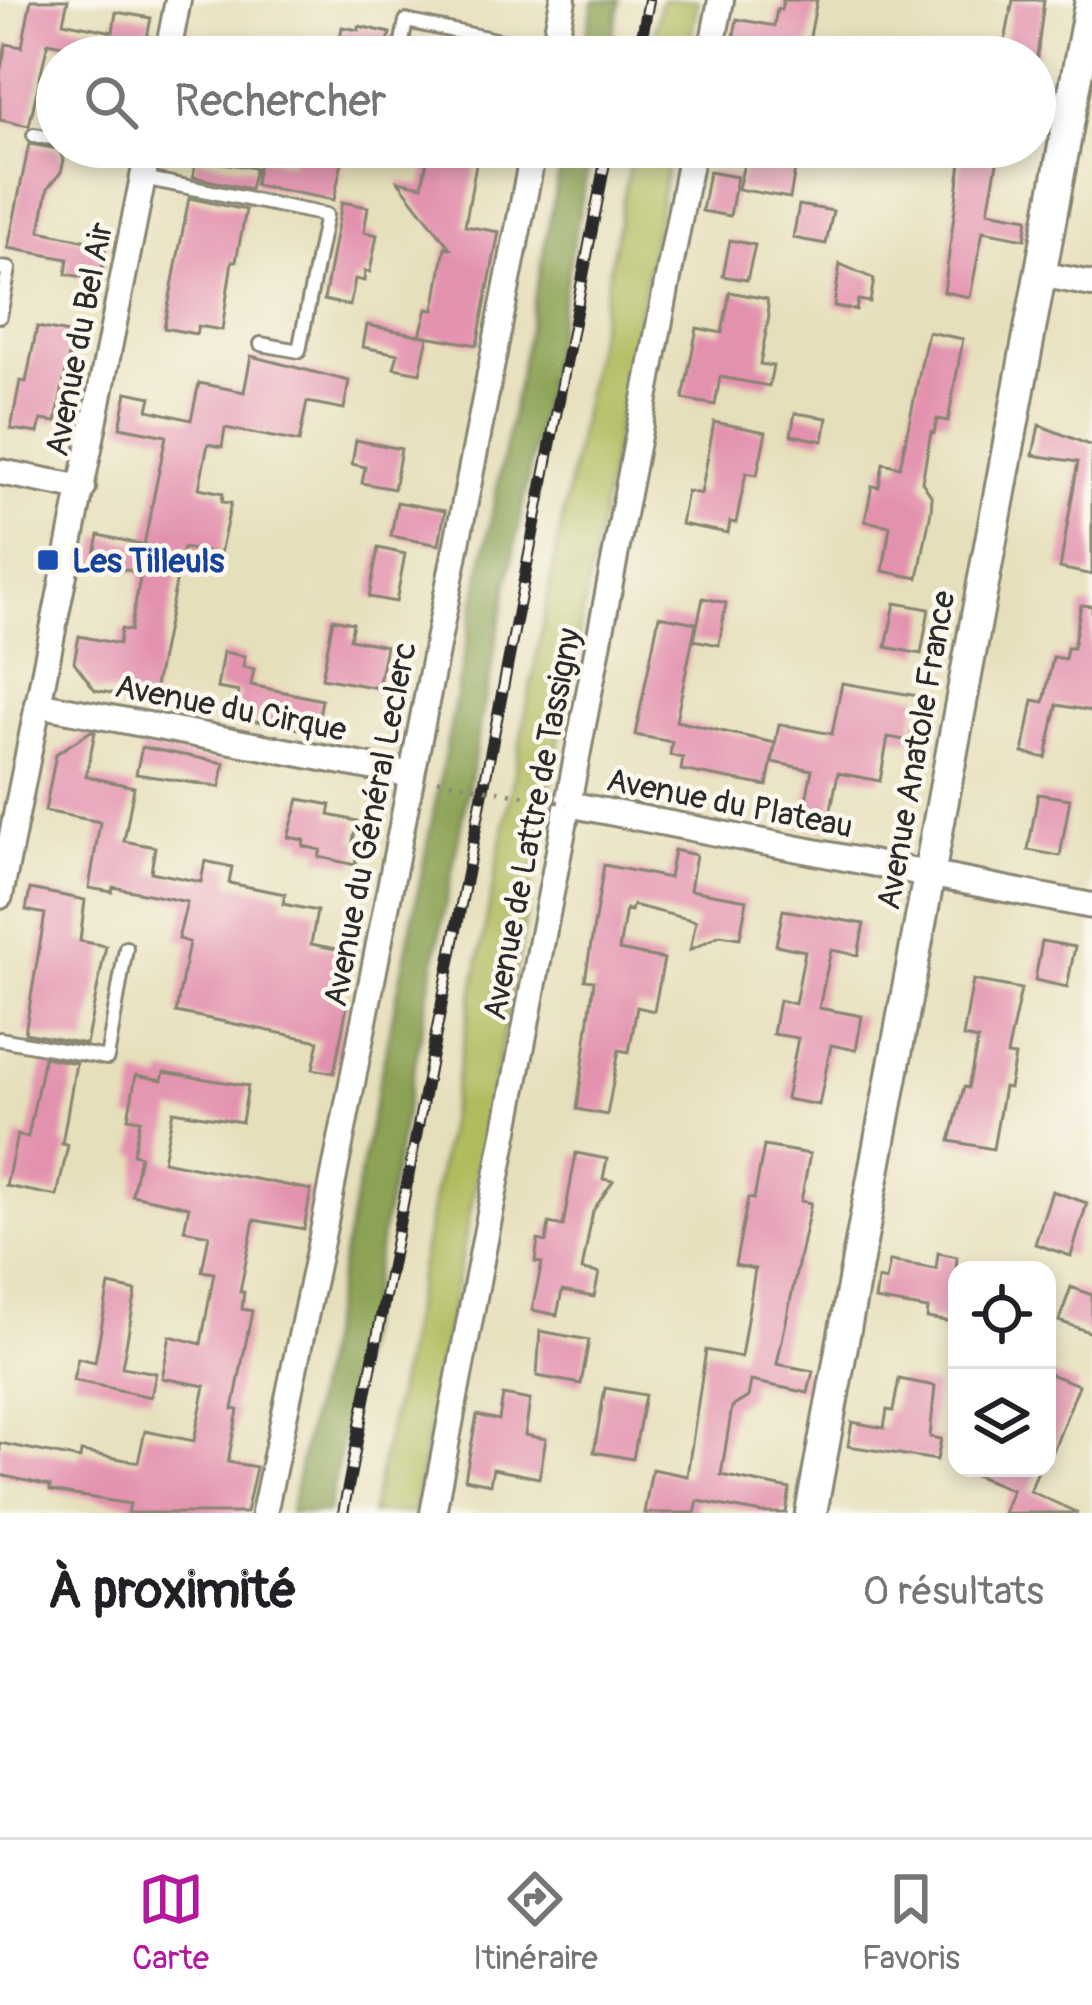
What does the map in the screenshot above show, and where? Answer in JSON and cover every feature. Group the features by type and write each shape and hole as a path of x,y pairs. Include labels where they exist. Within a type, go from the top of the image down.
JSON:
{"street":[{"path":"171,36 178,0"},
{"path":"555,36 562,0"},
{"path":"714,36 721,0"},
{"name":"Avenue Anatole France","path":"811,1513 1091,0"},
{"name":"Avenue du Bel Air","path":"0,896 145,168"},
{"name":"Avenue du Général Leclerc","path":"264,1513 530,168"},
{"name":"Avenue de Lattre de Tassigny","path":"434,1513 689,168"},
{"path":"1040,274 1092,284"},
{"path":"0,472 82,488"},
{"name":"Avenue du Cirque","path":"37,704 412,775"},
{"name":"Avenue du Plateau","path":"568,804 1092,906"}],"lane":[{"path":"403,36 406,21 472,36"},
{"path":"169,168 326,215 298,351 261,344"},
{"path":"0,268 9,269 0,316"},
{"path":"0,1039 107,1058 126,948"}],"path":[{"path":"438,780 568,804"}],"green space":[{"path":"594,0 620,0 613,36 586,36"},
{"path":"661,0 698,0 691,36 654,36"},
{"path":"560,168 588,168 328,1513 290,1513"},
{"path":"629,168 667,168 413,1513 371,1513"}],"building":[{"path":"31,0 68,0 63,22 113,32 116,12 151,18 147,36 36,36 36,95 29,126 0,120 0,73 6,44 22,47"},
{"path":"783,0 817,0 810,36 734,36 737,19 774,26 777,9 781,10"},
{"path":"1013,0 1044,0 1040,36 1006,36"},
{"path":"359,26 390,33 340,36 342,27 359,30"},
{"path":"29,144 36,145 36,168 62,168 48,188 40,231 106,245 100,280 66,274 68,259 8,248"},
{"path":"194,168 255,168 250,189 193,177"},
{"path":"258,168 341,168 334,200 255,185"},
{"path":"426,168 475,168 465,226 499,232 477,345 420,335 427,309 434,310 445,247 450,248 398,181 422,186"},
{"path":"743,168 795,168 790,198 738,189"},
{"path":"960,168 996,168 988,211 1028,218 1025,239 983,231 970,297 944,292"},
{"path":"709,172 737,177 730,216 702,211"},
{"path":"189,198 246,210 236,261 232,261 222,330 198,326 196,334 164,328"},
{"path":"342,202 368,207 364,232 377,235 370,272 365,271 364,281 355,279 350,306 324,300"},
{"path":"799,205 833,211 826,244 793,238"},
{"path":"730,240 755,245 747,280 723,276"},
{"path":"840,264 874,279 870,302 858,300 856,310 834,306"},
{"path":"730,292 767,299 769,316 760,364 773,366 769,386 720,377 715,405 683,399 697,328 722,333"},
{"path":"367,325 428,337 420,373 394,368 398,354 363,347"},
{"path":"37,327 73,334 56,422 41,420 38,433 11,429"},
{"path":"928,332 963,339 948,421 937,419 931,432 922,482 932,497 931,511 918,578 883,571 890,526 865,521 872,486 879,487 883,463 900,467"},
{"path":"251,356 349,381 344,409 307,402 299,442 225,428 222,447 208,444 199,488 223,493 222,502 231,503 220,554 183,548 152,701 95,690 74,662 79,636 119,644 121,629 130,631 141,573 93,563 99,535 144,545 166,436 120,427 127,392 151,397 148,410 191,420 199,383 244,392"},
{"path":"795,413 827,418 823,441 791,435"},
{"path":"714,422 766,432 757,475 746,473 736,523 730,522 728,533 681,524 687,491 701,494"},
{"path":"1039,425 1092,446 1092,575 1060,568 1078,462 1033,455"},
{"path":"356,440 401,449 394,489 362,483 365,467 352,464"},
{"path":"397,502 445,511 439,545 391,536"},
{"path":"378,548 405,554 396,602 369,597"},
{"path":"703,598 726,603 719,645 694,640"},
{"path":"895,603 929,609 921,654 886,647"},
{"path":"1081,605 1092,606 1092,711 1057,705 1046,758 1023,753 1033,700 1044,702 1053,657 1065,659 1067,648 1073,648"},
{"path":"659,616 696,623 676,721 775,743 767,786 681,770 683,758 670,755 672,742 635,735"},
{"path":"333,619 353,623 350,639 386,646 378,688 322,678"},
{"path":"223,652 245,656 243,667 254,669 251,685 322,700 316,732 234,717 239,692 217,688"},
{"path":"842,683 918,696 910,741 888,737 880,781 838,773 827,830 801,825 812,770 772,762 779,724 832,734"},
{"path":"95,732 86,776 134,787 124,841 155,847 151,872 201,882 205,861 232,867 229,883 285,894 283,904 317,911 311,944 346,951 336,999 348,1001 334,1073 313,1069 319,1041 176,1012 189,942 178,939 187,902 113,887 112,892 89,888 100,822 45,811 56,754"},
{"path":"142,747 224,763 220,787 136,774"},
{"path":"1038,794 1070,799 1060,856 1028,850"},
{"path":"299,799 331,805 329,815 357,821 355,865 319,857 321,850 288,837"},
{"path":"674,850 696,855 690,890 747,900 740,938 720,935 690,950 696,921 633,905 631,911 626,909 619,950 664,959 654,1011 637,1007 629,1052 619,1050 607,1115 577,1109 594,981 585,980 604,865 669,878"},
{"path":"30,889 85,900 80,941 106,946 86,1044 25,1033 45,914 26,910"},
{"path":"783,910 864,924 858,955 831,950 819,1008 862,1016 856,1050 831,1045 819,1105 786,1099 798,1038 773,1034 779,1000 795,1004 805,951 776,945"},
{"path":"1042,941 1075,947 1067,987 1035,980"},
{"path":"973,980 1021,989 1007,1055 1015,1056 993,1149 950,1141 978,1040 963,1037"},
{"path":"44,1057 76,1063 62,1144 68,1145 57,1196 6,1186 17,1135 28,1137"},
{"path":"164,1072 248,1086 242,1122 173,1111 163,1161 311,1190 304,1229 254,1220 240,1292 244,1292 242,1309 252,1311 228,1462 256,1467 246,1513 128,1513 130,1504 50,1491 50,1486 0,1475 0,1443 80,1459 81,1452 138,1462 145,1431 194,1441 205,1386 162,1378 170,1336 201,1344 214,1273 202,1271 209,1235 184,1230 189,1207 132,1195 140,1156 133,1154 140,1120 128,1118 136,1075 162,1080"},
{"path":"764,1146 810,1154 801,1201 811,1203 777,1364 813,1371 808,1393 751,1381 748,1397 732,1407 721,1475 790,1489 786,1513 698,1501 695,1513 644,1513 652,1469 687,1476 706,1350 741,1357 755,1269 735,1265"},
{"path":"576,1153 607,1159 603,1179 613,1181 593,1211 582,1270 599,1273 594,1297 562,1291 557,1315 532,1310 542,1263 535,1262 538,1240 546,1242 549,1223 563,1226"},
{"path":"1052,1191 1087,1203 1071,1256 1035,1244"},
{"path":"938,1253 957,1257 948,1261 948,1321 927,1318 928,1309 875,1300 878,1279 886,1281 890,1261 936,1269"},
{"path":"109,1285 136,1291 122,1367 156,1373 151,1397 73,1380 78,1358 95,1362"},
{"path":"1071,1287 1092,1295 1092,1333 1059,1321"},
{"path":"540,1331 589,1340 581,1384 537,1376"},
{"path":"1056,1376 1079,1385 1056,1444"},
{"path":"899,1379 935,1386 930,1437 941,1439 937,1460 848,1446 852,1422 884,1428 887,1410 893,1411"},
{"path":"605,1388 645,1395 633,1459 594,1452"},
{"path":"503,1395 530,1400 525,1435 546,1439 539,1478 493,1469 490,1484 465,1479 477,1415 499,1420"},
{"path":"980,1477 1035,1477 1030,1491 1078,1513 1003,1513 1012,1490"}],"railway":[{"path":"642,36 649,0"},
{"path":"343,1513 604,168"}],"place":[{"name":"Les Tilleuls","path":"48,560"}]}
